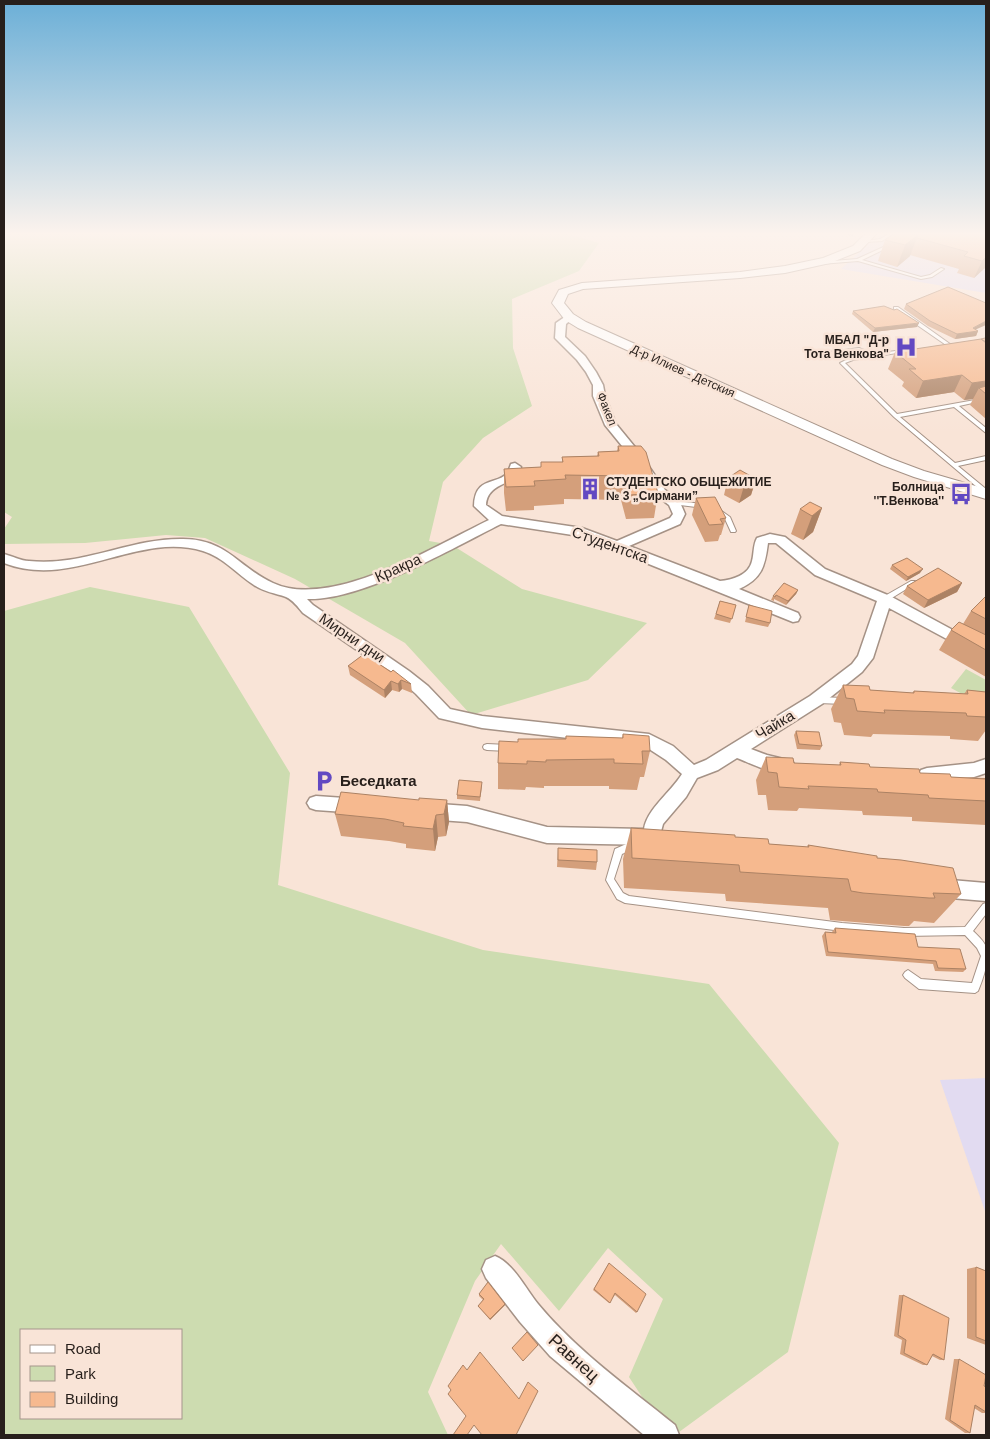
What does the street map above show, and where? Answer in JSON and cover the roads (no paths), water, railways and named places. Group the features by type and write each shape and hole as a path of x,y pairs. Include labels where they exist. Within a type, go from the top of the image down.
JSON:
{"street":[{"path":"559,299 561,308 568,317"},
{"name":"Д-р Илиев - Детския","path":"568,317 607,337 887,462 919,474 986,493"},
{"name":"Факел","path":"568,317 559,328 560,338 581,358 591,372 598,384 599,396 611,425 635,455 661,494 674,503"},
{"path":"499,520 488,514 480,506 479,497 486,488 508,478 516,472 515,467"},
{"path":"616,546 675,521 679,514 674,503"},
{"name":"Студентска","path":"499,520 582,532 793,617"},
{"name":"Кракра","path":"292,594 318,596 351,588 414,561 499,520"},
{"path":"717,586 735,585 743,582 758,566 762,541 770,538 780,540 820,572 885,600 986,654"},
{"name":"Мирни дни","path":"4,558 29,566 55,565 143,547 188,544 205,547 231,559 267,587 278,592 292,594 308,609 404,674 445,714 482,722 649,741 669,751 691,773"},
{"name":"Чайка","path":"691,773 712,765 816,700 857,668 865,658 885,600"},
{"path":"735,750 765,762 801,768"},
{"path":"913,775 944,775 986,766"},
{"path":"652,837 654,821 680,792 691,773"},
{"path":"316,803 373,807"},
{"path":"410,810 467,814 547,835 652,837 670,841"},
{"path":"924,886 986,892"},
{"name":"Равнец","path":"495,1269 529,1313 559,1347 665,1435"}],"lane":[{"path":"896,308 948,344"},
{"path":"939,345 957,342"},
{"path":"830,353 859,349 872,356"},
{"path":"910,350 852,359 842,363 896,416 986,493"},
{"path":"896,416 986,399"},
{"path":"955,405 986,431"},
{"path":"955,465 986,458"},
{"path":"674,503 711,507 720,510 728,518 733,531"},
{"path":"885,600 923,577"},
{"path":"816,700 855,702"},
{"path":"602,744 639,740"},
{"path":"487,747 521,749"},
{"path":"652,837 618,852 610,880 620,896 628,900 842,927 904,932 967,931 980,945 986,957 975,988 919,984 908,975"},
{"path":"967,931 986,908"}],"place":[{"name":"МБАЛ \"Д-р Тота Венкова\"","path":"906,347"},
{"name":"СТУДЕНТСКО ОБЩЕЖИТИЕ № 3 „Сирмани”","path":"590,489"},
{"name":"Болница ''Т.Венкова''","path":"961,494"},
{"name":"Беседката","path":"324,781"}]}
